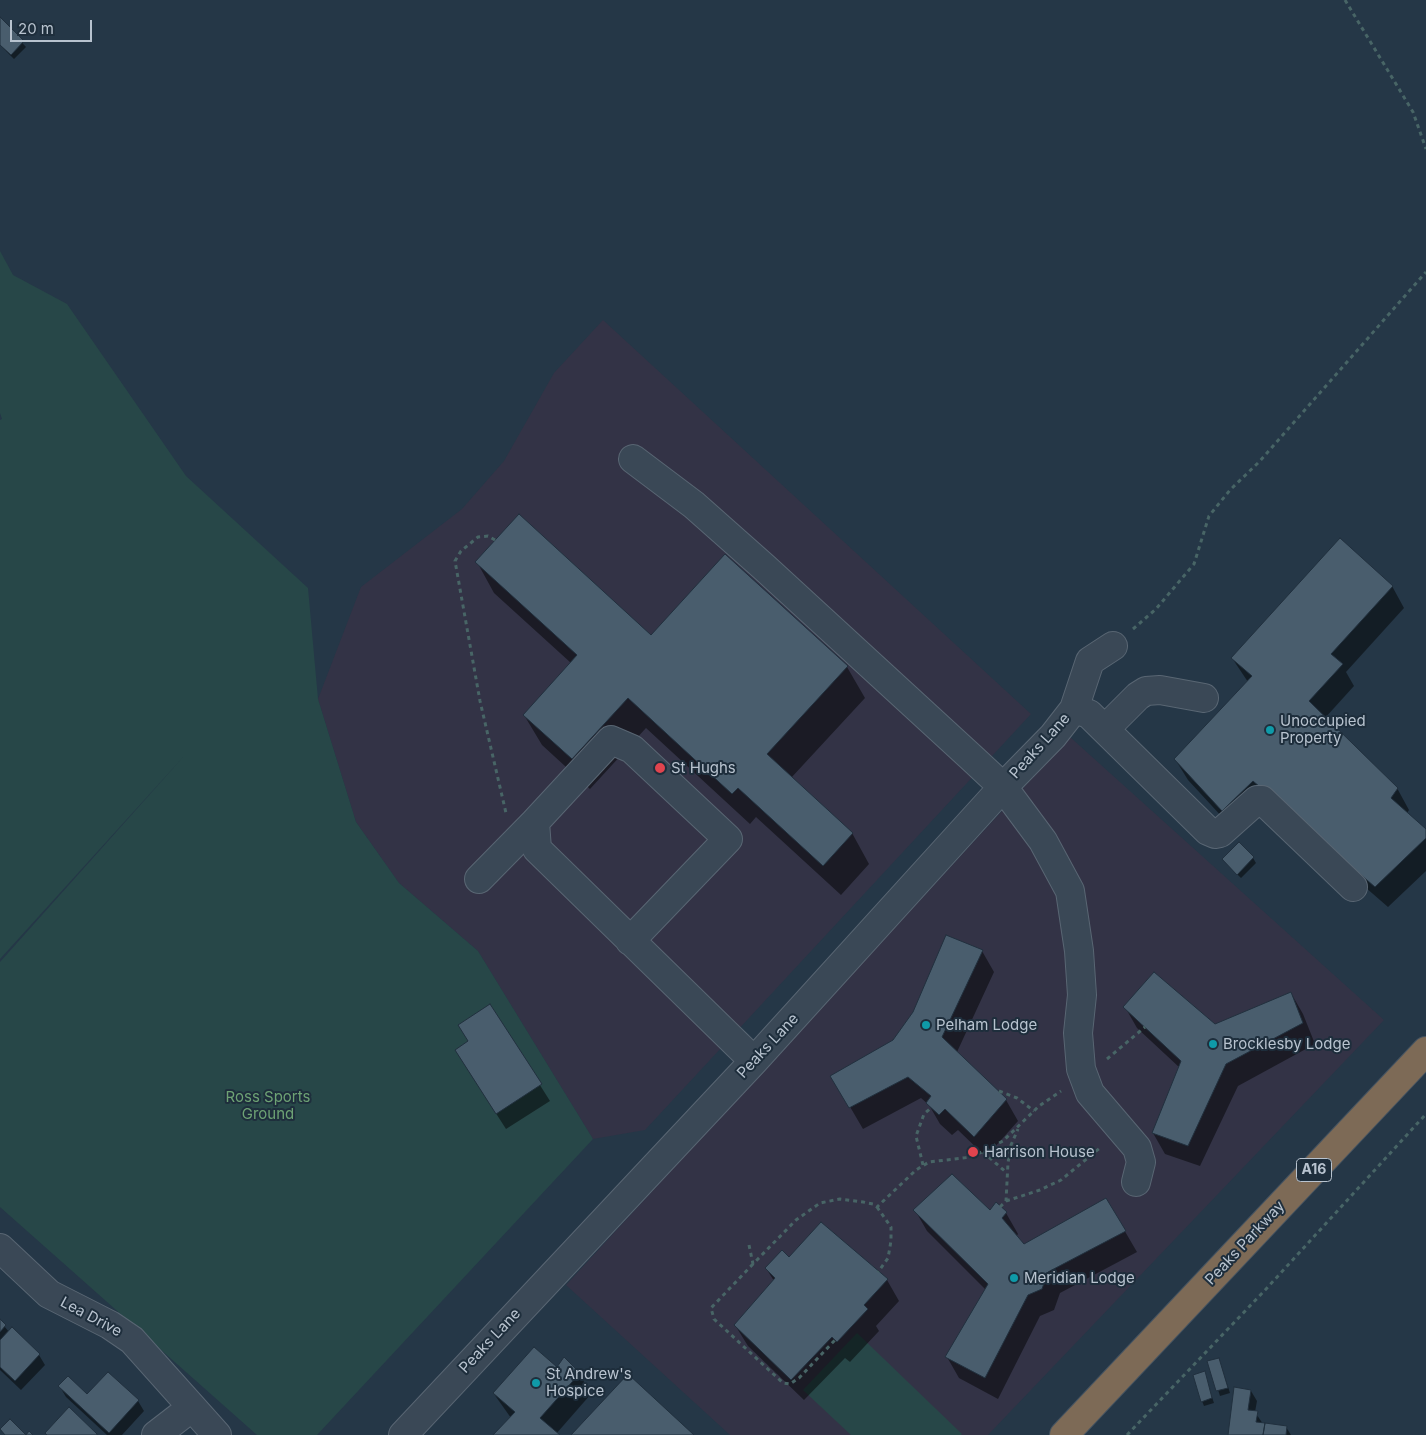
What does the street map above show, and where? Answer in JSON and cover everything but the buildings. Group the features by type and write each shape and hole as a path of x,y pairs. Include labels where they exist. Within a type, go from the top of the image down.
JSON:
{"highway":[{"name":"Peaks Parkway","path":"1064,1435 1426,1051"}],"street":[{"path":"633,459 694,505 1003,787 1044,841 1070,891 1079,951 1082,995 1078,1032 1084,1076 1090,1094 1137,1148 1141,1162 1136,1182"},
{"name":"Peaks Lane","path":"403,1435 754,1061 1003,787 1053,736 1074,709 1090,662 1113,646"},
{"path":"1105,729 1138,696 1146,691 1160,690 1204,698"},
{"path":"1074,709 1089,714 1208,832 1220,833 1257,800 1262,800 1353,886"},
{"path":"479,879 611,740 632,749 728,839 630,940"},
{"path":"535,822 537,849 754,1061"},
{"name":"Lea Drive","path":"0,1248 49,1294 110,1325 132,1340 152,1360 191,1408 217,1435"},
{"path":"156,1435 191,1408"}],"path":[{"path":"1345,0 1414,112 1426,149"},
{"path":"1113,646 1156,609 1194,564 1209,516 1230,490 1260,462 1426,272"},
{"path":"496,540 488,536 478,538 462,551 455,561 480,701 503,796 512,845"},
{"path":"877,1207 923,1165 929,1162 972,1157 1003,1141 1034,1111 1128,1043 1144,1027"},
{"path":"999,1091 1017,1098 1034,1111"},
{"path":"923,1165 916,1136 924,1114 931,1108"},
{"path":"1127,1435 1267,1288 1426,1114"},
{"path":"1000,1207 1006,1201 1040,1190 1061,1180 1110,1139 1116,1124"},
{"path":"1006,1201 1011,1145 1020,1126"},
{"path":"983,1152 1007,1173"},
{"path":"835,1340 799,1378 790,1384 783,1383 714,1319 711,1308 796,1220 820,1202 840,1199 864,1202 877,1207 891,1227 888,1258 878,1272"},
{"path":"749,1245 753,1264"}],"shaded area":[{"name":"St Hughs","path":"603,320 1031,714 645,1130 593,1139 478,951 399,883 356,822 318,699 361,587 462,509 504,461 554,373"},
{"name":"Harrison House","path":"1070,737 1384,1020 988,1435 730,1435 566,1285"}],"green space":[{"name":"Ross Sports Ground","path":"0,251 13,275 67,304 186,476 308,588 318,699 356,822 399,883 478,951 593,1139 317,1435 257,1435 0,1207 0,962 185,755 0,959 0,420 2,419 0,413"},
{"path":"857,1333 962,1434 851,1435 803,1390"}],"place":[{"name":"Unoccupied Property","path":"1270,730"},
{"name":"St Hughs","path":"660,768"},
{"name":"Pelham Lodge","path":"926,1025"},
{"name":"Brocklesby Lodge","path":"1213,1044"},
{"name":"Harrison House","path":"973,1152"},
{"name":"Meridian Lodge","path":"1014,1278"},
{"name":"St Andrew's Hospice","path":"536,1383"}]}
